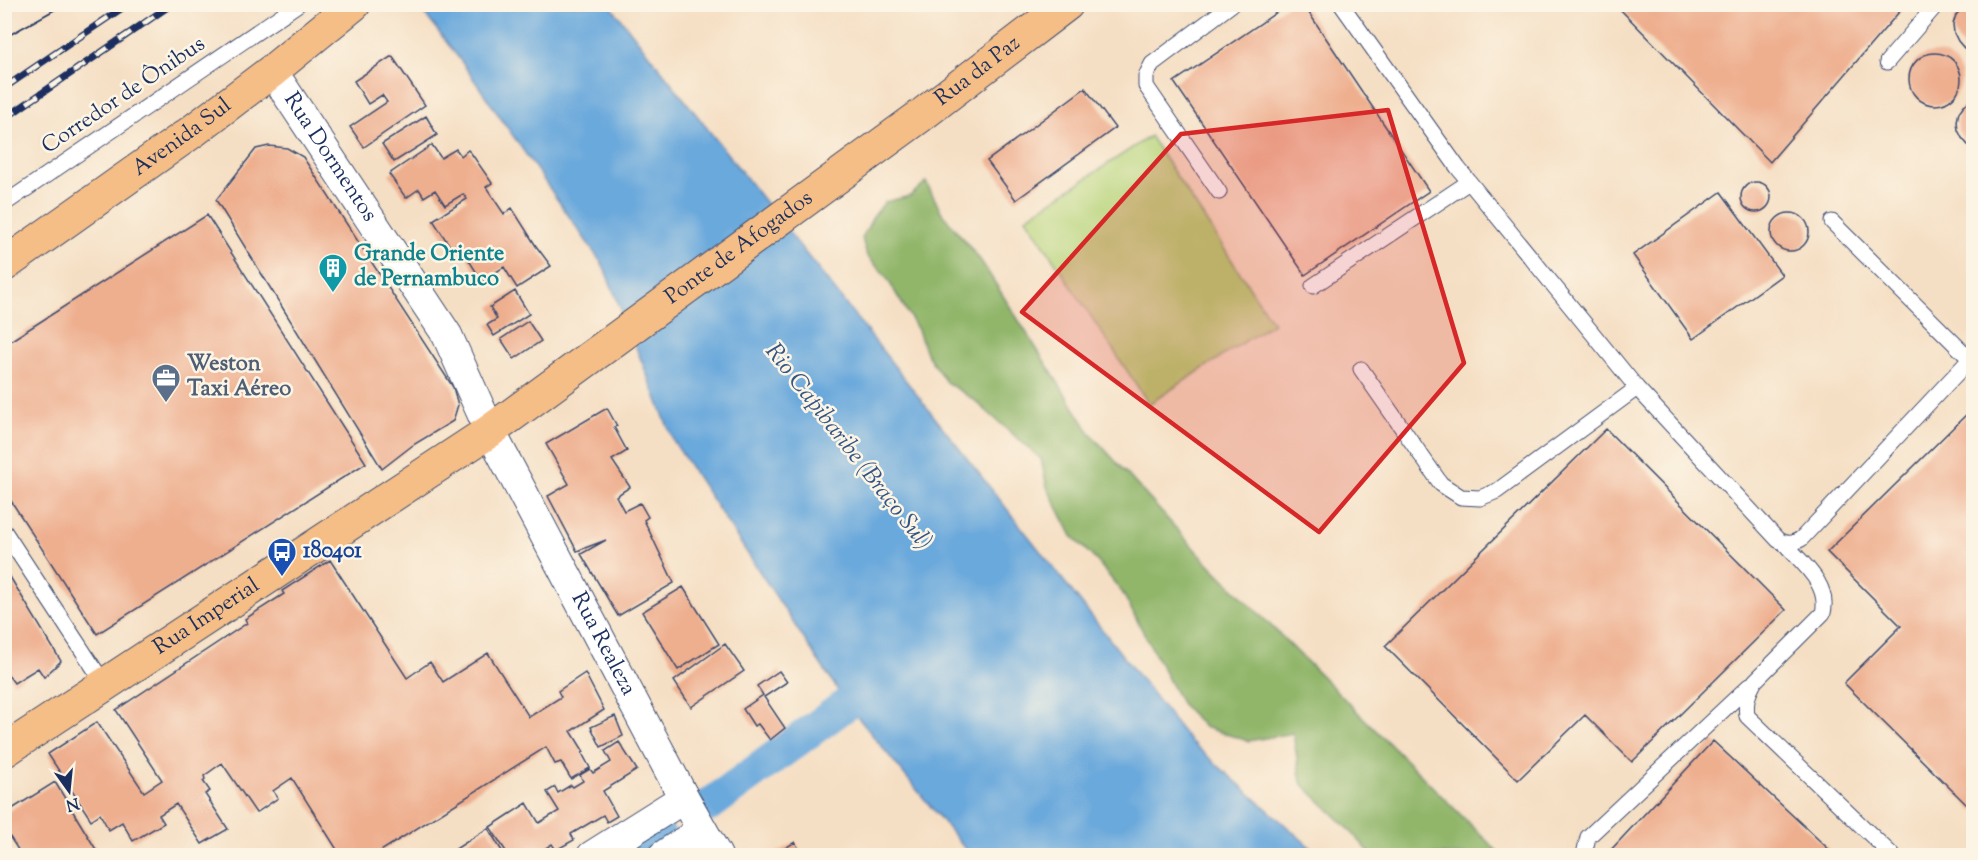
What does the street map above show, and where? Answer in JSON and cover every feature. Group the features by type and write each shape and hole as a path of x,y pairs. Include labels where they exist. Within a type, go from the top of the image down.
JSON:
{"highway":[{"name":"Avenida Sul","path":"4,265 193,131 272,71 354,4"},
{"name":"Rua da Paz","path":"919,117 1067,4"},
{"name":"Ponte de Afogados","path":"559,381 919,117"},
{"name":"Rua Imperial","path":"4,751 490,431 559,381"}],"street":[{"name":"Rua Dormentos","path":"272,71 447,335 490,431"},
{"name":"Rua Realeza","path":"490,431 684,798 717,855"},
{"path":"592,855 684,798"},
{"path":"663,855 702,830"}],"lane":[{"name":"Corredor de Ônibus","path":"4,204 298,4"},
{"path":"1219,192 1146,86 1146,76 1152,64 1232,4"},
{"path":"1341,4 1469,182 1637,388 1818,581 1826,602 1823,613 1755,681 1588,837 1586,855"},
{"path":"1887,62 1937,4"},
{"path":"1313,286 1469,182"},
{"path":"1786,545 1801,539 1972,357 1832,222"},
{"path":"1361,369 1441,484 1461,497 1480,498 1497,491 1637,388"},
{"path":"4,531 105,685"},
{"path":"1755,681 1749,691 1746,704 1747,716 1893,855"}],"highlighted area":[{"path":"1388,110 1464,363 1319,532 1022,312 1181,134"}],"green space":[{"path":"1150,136 1273,323 1149,404 1026,218"},
{"path":"926,182 942,213 981,261 1090,433 1200,555 1501,855 1372,855 1347,827 1301,783 1293,733 1248,741 1204,727 1181,703 1122,592 1097,561 1072,536 1047,487 1041,459 973,399 946,382 926,353 918,330 885,275 867,256 862,238 873,217 885,202 910,196"}],"water":[{"name":"Rio Capibaribe (Braço Sul)","path":"418,5 610,5 1189,740 1319,855 970,855 847,704 674,442 603,265 461,61"}],"building":[{"path":"1289,4 1303,4 1429,191 1305,275 1174,82"},
{"path":"1615,4 1906,4 1770,162"},
{"path":"1966,4 1974,4 1974,52 1964,48 1954,33 1953,24 1956,15"},
{"path":"1935,53 1949,57 1957,65 1961,79 1957,93 1949,101 1935,105 1921,101 1913,93 1909,79 1913,65 1921,57"},
{"path":"392,56 425,105 364,147 350,127 387,102 382,95 368,104 354,81"},
{"path":"1085,88 1115,128 1016,200 987,161"},
{"path":"1974,99 1974,147 1968,145 1962,138 1957,121 1964,105"},
{"path":"426,116 437,135 394,162 382,144"},
{"path":"432,145 441,158 456,149 461,156 468,150 471,153 492,183 486,187 504,214 512,208 551,266 517,288 504,267 482,281 458,243 451,248 433,220 467,199 463,194 445,205 435,190 424,197 419,189 406,198 389,174"},
{"name":"Grande Oriente de Pernambuco","path":"269,146 287,148 303,157 453,387 458,405 453,421 413,445 382,469 216,200 256,149"},
{"path":"1756,182 1767,186 1771,197 1767,208 1756,212 1745,208 1741,197 1745,186"},
{"path":"1721,192 1782,275 1693,339 1633,255"},
{"path":"1790,213 1804,218 1809,232 1804,246 1790,251 1776,246 1771,232 1776,218"},
{"name":"Weston Taxi Aéreo","path":"207,215 366,463 97,634 4,490 4,345"},
{"path":"515,291 529,314 494,336 487,325 497,319 490,307"},
{"path":"528,321 541,341 514,359 501,339"},
{"path":"1974,407 1974,812 1844,683 1901,626 1827,552"},
{"path":"607,408 627,451 612,460 630,487 616,496 624,511 640,503 648,517 644,520 674,583 618,616 581,554 606,540 577,551 548,496 569,484 546,444"},
{"path":"1606,429 1786,610 1632,762 1585,715 1518,780 1385,646"},
{"path":"330,560 407,678 430,662 443,682 488,653 529,717 561,697 558,691 585,673 604,710 571,731 584,752 582,753 590,768 571,779 561,762 555,764 546,747 373,856 341,856 292,778 273,791 278,798 256,813 222,763 204,776 203,781 210,791 205,794 228,829 202,844 176,804 159,815 164,823 133,841 122,822 109,830 100,814 91,820 48,754 97,722 144,792 162,780 116,710 247,623 245,619 284,594 282,591"},
{"path":"4,567 61,661 44,677 38,668 14,683 8,675 4,677"},
{"path":"683,587 719,644 678,670 642,612"},
{"path":"725,644 744,671 691,707 674,681"},
{"path":"779,671 787,682 764,697 785,728 770,740 758,724 754,726 743,709 763,695 757,686"},
{"path":"615,716 623,736 601,747 591,727"},
{"path":"1713,741 1836,856 1609,856 1607,854"},
{"path":"619,742 637,770 603,791 617,816 607,822 603,815 571,834 574,840 556,850 552,844 533,856 509,856 490,827 527,803 539,823 559,811 547,792 555,787 558,793 571,785 573,787 583,781 580,775 590,769 593,773 611,762 605,751"},
{"path":"55,782 100,856 22,856 4,828 4,814"},
{"path":"488,828 505,856 442,856 448,854"},
{"path":"795,842 803,856 772,856"}],"waterway":[{"path":"708,806 847,704"},
{"path":"632,856 660,837"}],"tram line":[{"path":"4,38 65,4"}],"railway":[{"path":"4,88 128,4"},
{"path":"4,119 172,4"}],"place":[{"name":"Grande Oriente de Pernambuco","path":"333,294"},
{"name":"Weston Taxi Aéreo","path":"166,404"},
{"name":"180401","path":"282,578"}]}
